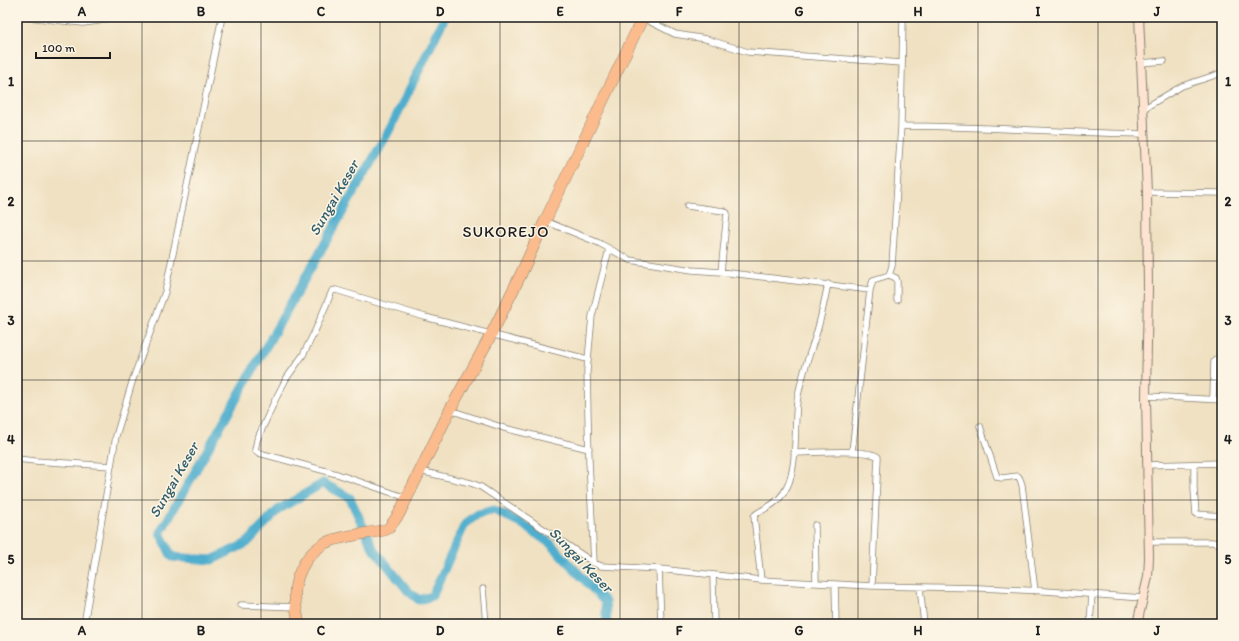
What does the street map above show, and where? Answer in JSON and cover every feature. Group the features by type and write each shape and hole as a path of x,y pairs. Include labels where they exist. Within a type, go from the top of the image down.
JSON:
{"highway":[{"path":"298,624 296,608 296,579 309,557 316,549 325,544 350,536 385,530 389,528 399,514 450,410 491,335 521,274 643,17"}],"street":[{"path":"27,17 83,23 113,17"},
{"path":"84,624 116,436 131,386 165,292 222,17"},
{"path":"643,17 675,34 706,39 748,52 902,63"},
{"path":"890,275 892,266 901,126 903,17"},
{"path":"1137,624 1148,577 1146,396 1148,289 1147,192 1139,17"},
{"path":"1141,63 1164,60"},
{"path":"1143,109 1182,86 1222,73"},
{"path":"901,126 957,126 1088,133 1144,134"},
{"path":"1147,192 1222,193"},
{"path":"687,206 724,211 727,213 721,272"},
{"path":"545,221 599,243 630,260 692,270 828,284 870,290"},
{"path":"594,563 588,449 588,359 592,316 609,249"},
{"path":"852,452 870,290 873,280 890,275 896,278 897,300"},
{"path":"761,580 754,516 774,504 783,495 788,486 794,453 799,388 805,366 816,337 828,284"},
{"path":"408,498 337,474 259,454 256,450 257,440 286,379 303,355 315,331 330,293 335,290 491,335 588,359"},
{"path":"1213,399 1214,362 1216,359 1222,358"},
{"path":"1146,396 1222,400"},
{"path":"450,410 504,428 588,449"},
{"path":"980,426 997,477 1018,476 1022,485 1035,591"},
{"path":"794,453 852,452 877,455 879,459 872,586"},
{"path":"17,458 35,461 111,466"},
{"path":"1147,465 1222,463"},
{"path":"1194,464 1196,516 1222,516"},
{"path":"420,471 464,481 481,487 594,563 609,567 659,570 761,580 872,586 980,588 1143,598"},
{"path":"815,525 816,583"},
{"path":"1148,542 1212,542 1222,544"},
{"path":"659,570 661,624"},
{"path":"713,576 714,624"},
{"path":"835,584 836,624"},
{"path":"920,587 924,624"},
{"path":"483,589 486,624"},
{"path":"1090,624 1092,594"},
{"path":"241,605 296,608"}],"waterway":[{"name":"Sungai Keser","path":"445,17 390,129 160,533 172,557 212,560 247,543 278,510 323,483 350,498 373,548 408,591 419,600 432,596 465,524 478,514 494,510 521,523 551,544 605,602 607,624"}],"district":[{"name":"SUKOREJO","path":"506,231"}]}
